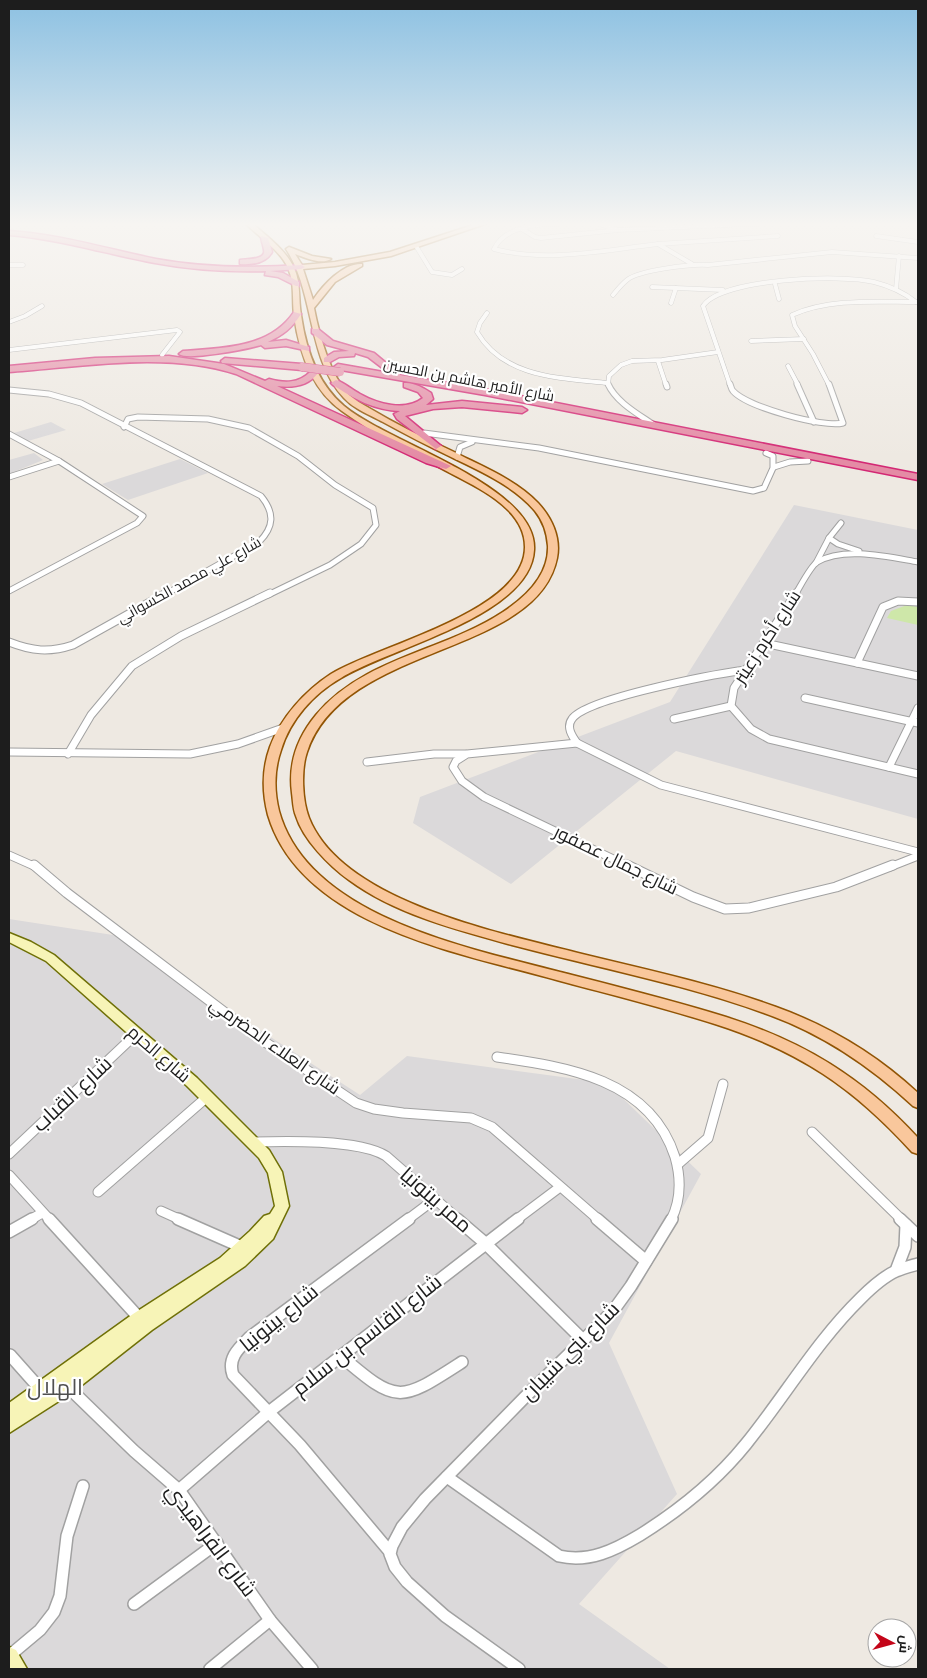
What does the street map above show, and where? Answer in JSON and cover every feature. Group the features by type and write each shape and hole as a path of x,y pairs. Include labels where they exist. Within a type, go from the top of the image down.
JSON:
{"highway":[{"path":"166,357 221,351 245,346 286,330 291,326 297,314"},
{"path":"316,330 330,343 371,355 389,370 407,378"},
{"path":"276,360 258,356 254,351 261,346 274,343 295,344 306,348"},
{"path":"327,360 334,355 346,354 357,355 367,360 366,363 339,372 360,398 390,407 415,406 428,398 425,392 389,379"},
{"name":"شارع الأمير هاشم بن الحسين","path":"9,365 112,356 276,360 389,379 918,483"},
{"path":"166,357 221,366 239,372 430,462 446,466"},
{"name":"شارع الأمير هاشم بن الحسين","path":"9,369 94,360 166,357 299,365"},
{"path":"299,365 270,371 264,375 263,379 276,384 291,384 307,380 314,373"},
{"name":"شارع الأمير هاشم بن الحسين","path":"339,372 407,378 918,477"},
{"path":"436,446 424,433 400,418 399,414 414,409 456,404 550,410"}],"main road":[{"path":"297,301 297,314 307,358 314,373 327,392 346,412 446,466 503,500 521,518 531,543 528,562 524,571 498,600 478,612 377,654 334,677 292,715 283,728 275,747 269,784 276,820 283,836 301,863 329,891 344,902 374,919 423,938 730,1022 786,1044 810,1056 857,1088 887,1114 918,1148"},
{"path":"311,301 316,330 327,360 339,372 350,399 368,411 509,485 533,504 551,529 553,540 550,568 537,587 506,615 488,625 370,677 347,692 317,719 304,743 298,762 296,779 296,797 304,822 312,836 333,860 370,888 424,913 473,929 755,1005 804,1023 867,1060 901,1086 918,1102"},
{"path":"312,306 315,301"}],"street":[{"path":"707,301 704,304 704,310 730,386 744,399 770,410 814,422 835,425 842,424 844,421 831,388 792,317 799,311 841,303 869,301"},
{"path":"887,301 917,302"},
{"path":"9,322 42,306"},
{"path":"487,312 477,332 483,345 496,358 518,368 607,383 624,404 656,426"},
{"path":"9,350 177,330 180,332 166,357"},
{"path":"750,341 804,339"},
{"path":"607,383 609,376 624,364 640,360 658,360 718,352"},
{"path":"658,360 667,387"},
{"path":"788,366 809,407 814,422"},
{"name":"شارع علي محمد الكسواني","path":"9,390 49,394 81,403 260,496 267,502 272,517 272,527 268,534 259,542 72,645 58,650 39,652 9,642"},
{"path":"68,754 91,715 132,666 195,629 330,565 361,544 376,525 375,513 367,504 335,485 298,456 248,428 208,419 138,416 128,419 124,426"},
{"path":"630,421 641,420 641,417"},
{"path":"424,433 554,451 748,491 764,488 775,461 773,456 766,452"},
{"path":"9,434 59,462 143,516 137,523 9,591"},
{"path":"458,458 462,446 479,441"},
{"path":"774,466 790,462 808,461"},
{"path":"9,477 59,462"},
{"name":"شارع أكرم زعيتر","path":"841,523 828,538 816,562 734,688 731,706 745,724 769,740 918,774"},
{"path":"828,538 847,548 918,562"},
{"path":"816,562 843,555 874,554"},
{"path":"856,663 883,607 898,601 918,602"},
{"path":"764,643 918,676"},
{"path":"745,670 713,674 582,711 573,717 569,725 570,733 576,743 648,780 667,787 918,852"},
{"path":"804,698 915,722"},
{"path":"674,719 731,706"},
{"path":"890,767 915,722 918,708"},
{"path":"9,752 168,755 202,752 238,744 283,728"},
{"path":"367,762 434,754 467,754 576,743"},
{"name":"شارع جمال عصفور","path":"467,754 456,761 453,767 456,776 475,791 693,897 725,909 749,908 836,887 918,856"},
{"name":"شارع العلاء الحضرمي","path":"9,855 30,862 41,869 67,893 256,1036 356,1103 403,1113 471,1118 483,1121 646,1261"},
{"name":"شارع الحرم","path":"9,937 27,944 50,958 207,1097 271,1163 281,1196 282,1206 262,1243 228,1272 143,1322"},
{"name":"شارع القباب","path":"9,1154 135,1035"},
{"name":"شارع بني شيبان","path":"390,1552 402,1527 447,1477 616,1307 637,1277 674,1213 680,1178 678,1164 665,1134 642,1105 620,1088 604,1080 538,1063 497,1057"},
{"path":"678,1164 708,1138 714,1124 723,1084"},
{"path":"98,1192 207,1097"},
{"path":"812,1132 918,1236"},
{"name":"ممر بيتونيا","path":"252,1142 302,1141 375,1149 386,1156 485,1243 582,1340"},
{"path":"9,1176 143,1322"},
{"name":"شارع القاسم بن سلام","path":"179,1490 270,1411 485,1243 560,1187"},
{"name":"شارع الحرم","path":"9,1425 44,1395 244,1248 270,1220 281,1196"},
{"name":"شارع بيتونيا","path":"390,1552 270,1411 231,1370 231,1361 238,1348 250,1337 435,1199"},
{"path":"162,1211 244,1248"},
{"path":"9,1232 42,1213"},
{"path":"447,1477 559,1556 571,1560 596,1557 651,1529 698,1493 750,1438 829,1332 862,1298 897,1268 905,1247 906,1225"},
{"path":"897,1268 918,1264"},
{"path":"10,1355 44,1395"},
{"path":"341,1356 378,1387 400,1395 421,1388 462,1362"},
{"name":"شارع الفراهيدي","path":"63,1382 134,1451 179,1490 270,1620 312,1669"},
{"name":"شارع الحرم","path":"9,1412 44,1395"},
{"path":"17,1669 9,1656 38,1632 54,1612 62,1585 64,1553 72,1519 83,1486"},
{"path":"134,1604 217,1544"},
{"path":"390,1552 400,1576 419,1596 519,1669"},
{"path":"210,1669 270,1620"}],"shaded area":[{"path":"51,422 66,430 28,441 14,433"},
{"path":"34,453 43,460 9,474 9,460"},
{"path":"180,459 208,473 128,500 102,484"},
{"path":"794,505 918,530 918,819 676,751 511,884 413,823 420,797 670,702"},
{"path":"9,919 113,935 360,1095 407,1056 607,1083 701,1174 609,1343 677,1494 579,1604 670,1669 9,1669"}],"green space":[{"path":"907,605 918,607 918,625 887,618 891,611"}],"district":[{"name":"الهلال","path":"55,1387"}]}
